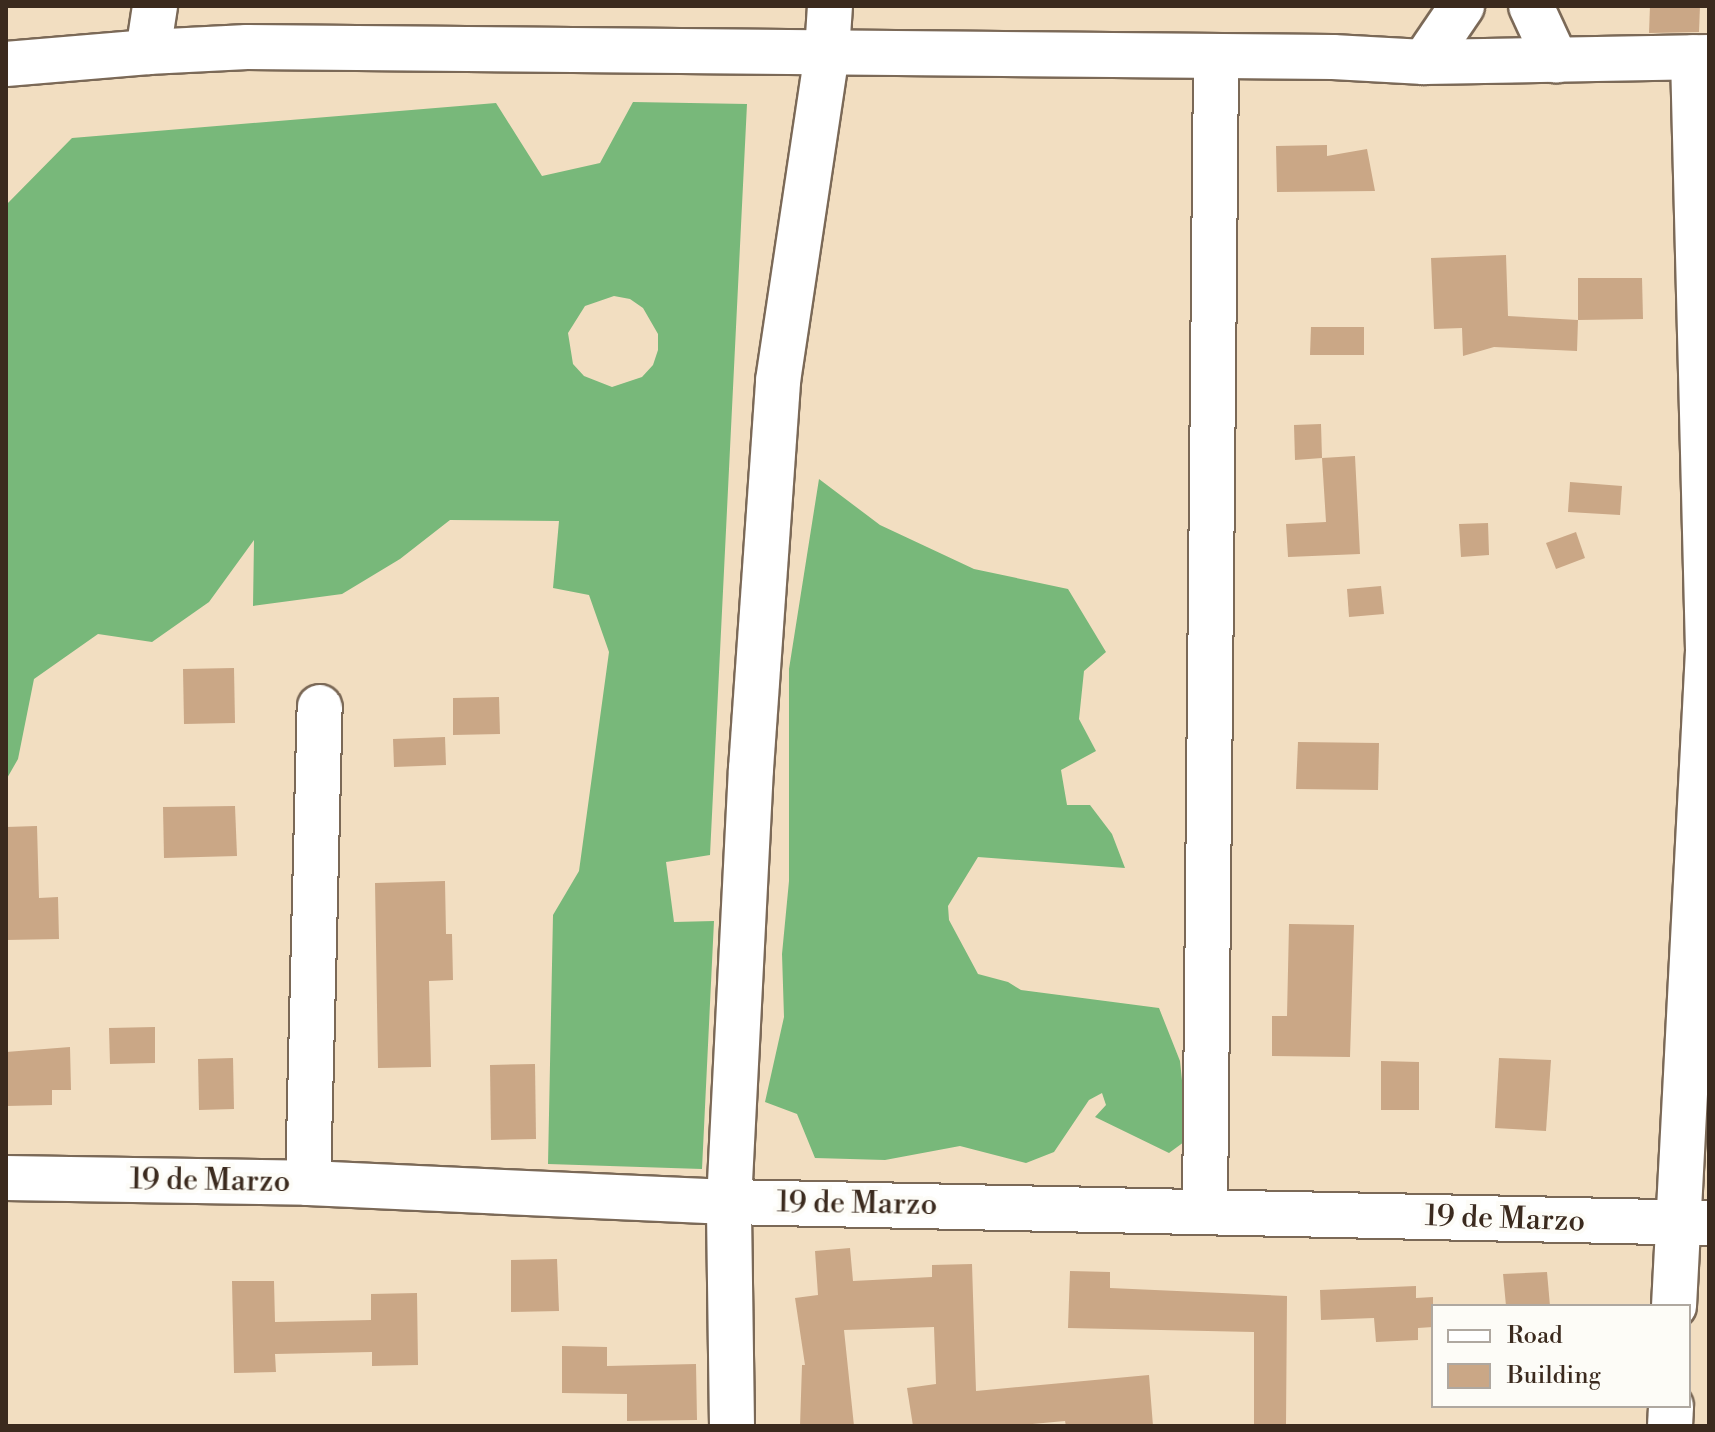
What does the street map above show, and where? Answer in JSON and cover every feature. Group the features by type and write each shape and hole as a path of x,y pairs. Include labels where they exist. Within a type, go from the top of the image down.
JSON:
{"street":[{"path":"148,52 155,6"},
{"path":"732,1426 729,1202 751,769 778,381 827,52 830,6"},
{"path":"1424,62 1462,6"},
{"path":"1531,6 1556,60"},
{"path":"6,64 247,47 1216,56 1424,62 1701,57 1708,650 1693,1223 1674,1304"},
{"path":"1205,1210 1216,56"},
{"path":"308,1183 320,707"},
{"name":"19 de Marzo","path":"6,1178 308,1183 729,1202 1693,1223"}],"green space":[{"path":"633,102 747,104 710,855 666,862 674,922 714,921 702,1169 548,1164 553,915 579,871 609,652 589,595 553,588 559,521 450,520 400,559 342,594 253,606 254,540 209,602 152,642 98,634 34,679 18,759 6,780 6,205 72,138 496,103 542,176 600,163","holes":["614,296 630,299 643,308 658,334 658,350 653,365 642,377 612,387 584,376 573,364 568,333 585,306"]},
{"path":"819,479 880,525 974,569 1068,589 1106,652 1084,671 1079,719 1096,751 1061,770 1067,805 1090,805 1112,834 1125,868 978,857 948,906 949,920 978,974 1008,982 1021,990 1159,1008 1180,1061 1188,1139 1169,1153 1095,1117 1106,1105 1102,1093 1089,1100 1054,1152 1026,1163 960,1146 885,1160 815,1158 797,1114 765,1102 784,1017 782,954 789,881 789,669"}],"building":[{"path":"1650,6 1700,6 1699,32 1649,33"},
{"path":"1327,145 1327,156 1367,149 1375,191 1277,192 1276,146"},
{"path":"1506,255 1508,316 1578,320 1577,351 1494,347 1463,356 1462,328 1434,329 1431,258"},
{"path":"1578,278 1642,278 1643,319 1578,320"},
{"path":"1311,327 1364,327 1364,355 1310,355"},
{"path":"1321,424 1322,458 1295,460 1294,425"},
{"path":"1355,456 1360,554 1288,557 1286,524 1326,522 1322,458"},
{"path":"1570,482 1622,486 1620,515 1568,512"},
{"path":"1488,523 1489,555 1461,557 1459,524"},
{"path":"1576,532 1585,558 1556,569 1546,543"},
{"path":"1381,586 1384,614 1349,617 1347,589"},
{"path":"234,668 235,723 184,724 183,669"},
{"path":"499,697 500,734 453,735 453,698"},
{"path":"445,737 446,765 394,767 393,739"},
{"path":"1298,742 1379,743 1378,790 1296,789"},
{"path":"235,806 237,856 164,858 163,807"},
{"path":"37,826 39,898 58,897 59,939 6,940 6,827"},
{"path":"445,881 446,934 452,934 453,980 429,981 431,1067 378,1068 375,883"},
{"path":"1289,924 1354,925 1350,1057 1272,1056 1272,1016 1287,1016"},
{"path":"155,1027 155,1063 110,1064 109,1028"},
{"path":"70,1047 71,1090 52,1090 52,1105 6,1106 6,1052"},
{"path":"233,1058 234,1109 199,1110 198,1059"},
{"path":"1499,1058 1551,1060 1546,1131 1495,1128"},
{"path":"1381,1061 1419,1062 1419,1110 1381,1110"},
{"path":"535,1064 536,1139 491,1140 490,1065"},
{"path":"850,1248 853,1281 932,1277 932,1265 972,1264 976,1391 1149,1375 1153,1426 1066,1426 1065,1421 1009,1426 913,1426 907,1388 936,1384 934,1327 844,1330 854,1426 800,1426 802,1365 805,1365 795,1298 818,1295 815,1251"},
{"path":"557,1259 559,1311 511,1312 511,1260"},
{"path":"1070,1271 1110,1272 1110,1288 1287,1296 1286,1426 1254,1426 1254,1332 1068,1328"},
{"path":"1547,1272 1550,1304 1506,1304 1503,1274"},
{"path":"232,1281 274,1281 275,1322 371,1320 371,1294 417,1293 418,1365 372,1366 372,1352 275,1354 276,1372 234,1373"},
{"path":"1416,1286 1416,1298 1433,1297 1431,1327 1418,1328 1418,1340 1376,1342 1374,1318 1321,1320 1320,1290"},
{"path":"562,1346 607,1347 607,1366 696,1364 697,1420 627,1421 627,1394 562,1393"}]}
